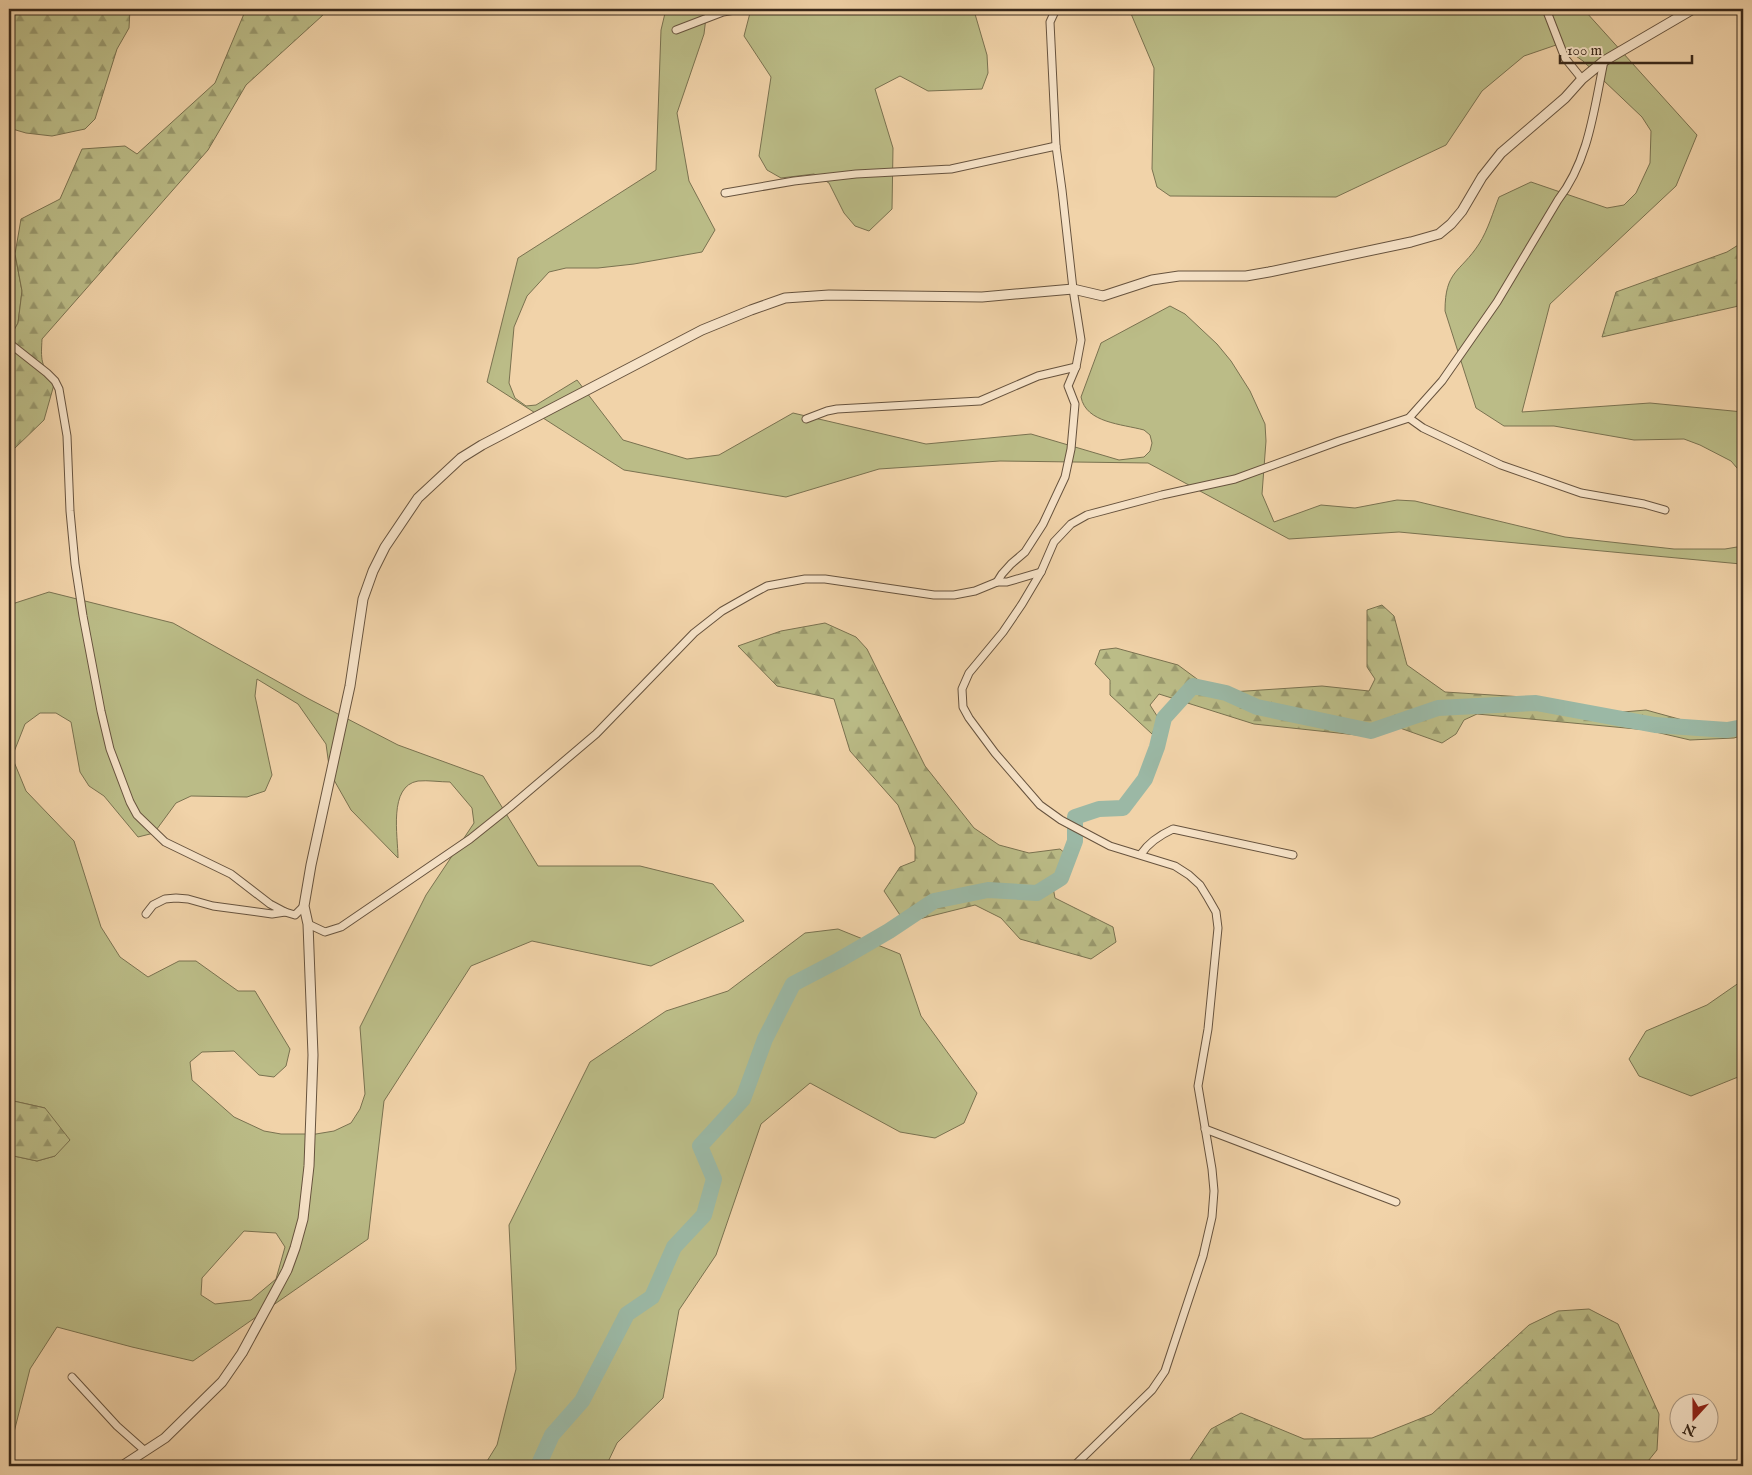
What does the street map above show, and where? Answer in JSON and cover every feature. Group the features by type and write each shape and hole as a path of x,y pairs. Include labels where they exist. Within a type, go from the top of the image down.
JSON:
{"street":[{"path":"676,30 723,12 741,9"},
{"path":"997,582 1011,564 1025,552 1043,524 1065,477 1072,449 1076,404 1068,386 1076,366 1081,340 1056,146 1050,22 1056,9"},
{"path":"1546,9 1565,58 1582,79"},
{"path":"122,1466 165,1438 222,1382 242,1353 287,1270 295,1248 303,1219 308,1166 313,1056 308,924 304,906 328,782 350,686 363,599 377,563 401,522 418,498 461,458 702,330 785,298 829,295 982,297 1073,289 1103,296 1152,280 1179,276 1246,276 1411,242 1439,234 1452,224 1482,177 1502,153 1565,98 1582,79 1604,61 1693,9"},
{"path":"1074,1466 1152,1390 1165,1371 1203,1256 1212,1217 1214,1191 1198,1086 1208,1029 1218,944 1216,912 1200,885 1189,875 1174,866 1141,854 1131,854 1110,846 1061,820 1040,805 995,753 969,718 962,707 962,688 969,673 1003,632 1041,572 1054,542 1071,524 1087,515 1162,495 1235,479 1409,418 1442,381 1497,302 1567,188 1579,165 1590,128 1604,61"},
{"path":"725,193 794,181 856,174 952,169 1056,146"},
{"path":"9,342 55,381 61,398 67,436 70,511 75,564 83,616 110,749 130,802 137,815 165,842 231,874 270,904 285,912 295,915 304,906"},
{"path":"806,419 837,409 980,401 1038,376 1076,366"},
{"path":"1409,418 1423,428 1501,465 1581,492 1665,510"},
{"path":"308,924 325,932 341,926 470,839 596,734 635,692 708,621 767,586 805,579 825,579 934,595 954,595 975,592 997,582 1008,582 1041,572"},
{"path":"1141,854 1153,840 1173,829 1293,855"},
{"path":"146,914 153,905 165,899 176,898 188,899 213,906 272,914 285,912"},
{"path":"1205,1129 1396,1202"},
{"path":"72,1376 117,1426 144,1450"}],"green space":[{"path":"9,9 130,9 129,28 117,49 95,119 85,129 52,136 26,133 9,128"},
{"path":"246,9 327,9 323,15 246,85 208,150 42,339 42,362 46,371 55,381 44,420 15,448 9,450 9,339 18,323 22,291 15,254 21,219 60,199 82,149 125,146 137,154 215,83"},
{"path":"666,9 707,9 704,34 677,113 689,181 715,230 702,252 634,264 598,268 566,268 549,272 527,296 514,327 509,383 515,398 526,406 536,405 577,380 623,440 687,459 719,455 793,413 926,444 1031,434 1119,460 1144,457 1150,451 1152,443 1150,435 1144,430 1116,424 1097,417 1084,406 1081,397 1101,343 1170,306 1185,314 1217,344 1231,361 1250,391 1265,424 1266,441 1262,494 1274,522 1321,505 1355,508 1397,500 1415,501 1565,537 1674,549 1725,549 1743,546 1743,561 1741,564 1399,532 1289,539 1148,463 1000,461 879,469 786,497 624,470 487,382 518,258 656,170 661,30"},
{"path":"751,9 972,9 975,14 987,55 988,73 982,89 928,91 900,76 875,89 893,148 892,209 869,231 855,226 844,213 829,183 814,174 781,178 767,170 759,156 771,77 744,36"},
{"path":"1129,9 1586,9 1586,12 1697,135 1676,186 1550,304 1522,412 1650,403 1743,412 1743,475 1731,461 1684,439 1634,440 1554,426 1504,426 1476,408 1445,311 1446,298 1451,279 1482,239 1499,197 1531,182 1607,208 1624,205 1636,193 1650,163 1651,131 1642,117 1583,61 1559,44 1524,56 1482,91 1446,145 1336,197 1170,196 1157,187 1152,169 1154,68"},
{"path":"1743,242 1743,305 1602,337 1616,292 1727,252"},
{"path":"9,248 15,254 22,291 18,323 9,339"},
{"path":"49,592 173,623 309,699 398,745 483,776 538,866 640,866 713,884 744,921 651,966 532,941 471,966 384,1101 368,1239 193,1361 57,1327 30,1369 9,1452 9,1155 37,1161 55,1156 45,1108 9,1100 9,605","holes":["257,679 298,704 326,744 330,773 351,810 398,858 396,825 398,802 402,792 409,785 418,781 450,782 472,808 474,823 426,895 360,1027 365,1094 360,1109 351,1123 334,1131 316,1134 281,1134 264,1131 234,1117 192,1080 190,1062 202,1052 234,1051 259,1075 274,1077 286,1066 290,1049 255,991 238,991 196,961 179,961 148,977 120,957 101,927 74,841 26,791 12,757 25,724 40,713 56,713 71,722 80,772 89,786 104,796 138,837 154,833 176,803 191,796 247,797 265,791 272,775 255,696","244,1231 276,1233 285,1247 276,1279 251,1300 215,1304 201,1295 202,1278"]},
{"path":"1382,605 1394,616 1407,665 1445,692 1539,698 1600,714 1646,710 1708,727 1743,721 1743,735 1734,738 1690,740 1647,730 1477,714 1464,720 1456,734 1442,743 1400,728 1357,735 1254,724 1159,694 1150,705 1159,719 1152,734 1110,695 1110,680 1095,664 1100,650 1116,648 1178,665 1216,693 1322,686 1369,691 1375,679 1367,667 1367,610"},
{"path":"825,623 856,637 867,649 925,766 974,828 999,845 1029,853 1060,849 1072,859 1052,882 1055,898 1113,927 1116,942 1091,959 1020,939 1001,918 975,905 915,920 900,915 884,891 900,867 915,861 915,847 898,805 850,751 834,699 777,686 738,646 781,631"},
{"path":"838,929 900,954 921,1016 977,1093 964,1123 935,1138 900,1132 810,1083 761,1124 716,1255 679,1310 663,1398 617,1443 606,1466 484,1466 497,1445 516,1369 509,1225 590,1062 666,1011 728,991 805,933"},
{"path":"1743,980 1743,1075 1691,1096 1639,1076 1629,1059 1646,1031 1707,1005"},
{"path":"9,1100 45,1108 70,1140 55,1156 37,1161 9,1155"},
{"path":"1589,1309 1618,1324 1659,1414 1657,1450 1644,1466 1186,1466 1211,1429 1241,1413 1304,1439 1372,1438 1432,1414 1529,1325 1558,1311"}],"waterway":[{"path":"538,1466 552,1435 582,1401 627,1314 652,1297 674,1247 704,1215 714,1179 700,1146 743,1099 765,1039 793,984 889,931 934,901 988,890 1037,893 1061,878 1075,841 1075,817 1099,809 1123,808 1145,779 1157,747 1164,718 1193,686 1226,693 1257,707 1371,731 1438,708 1536,703 1655,725 1727,730 1743,727"}]}
